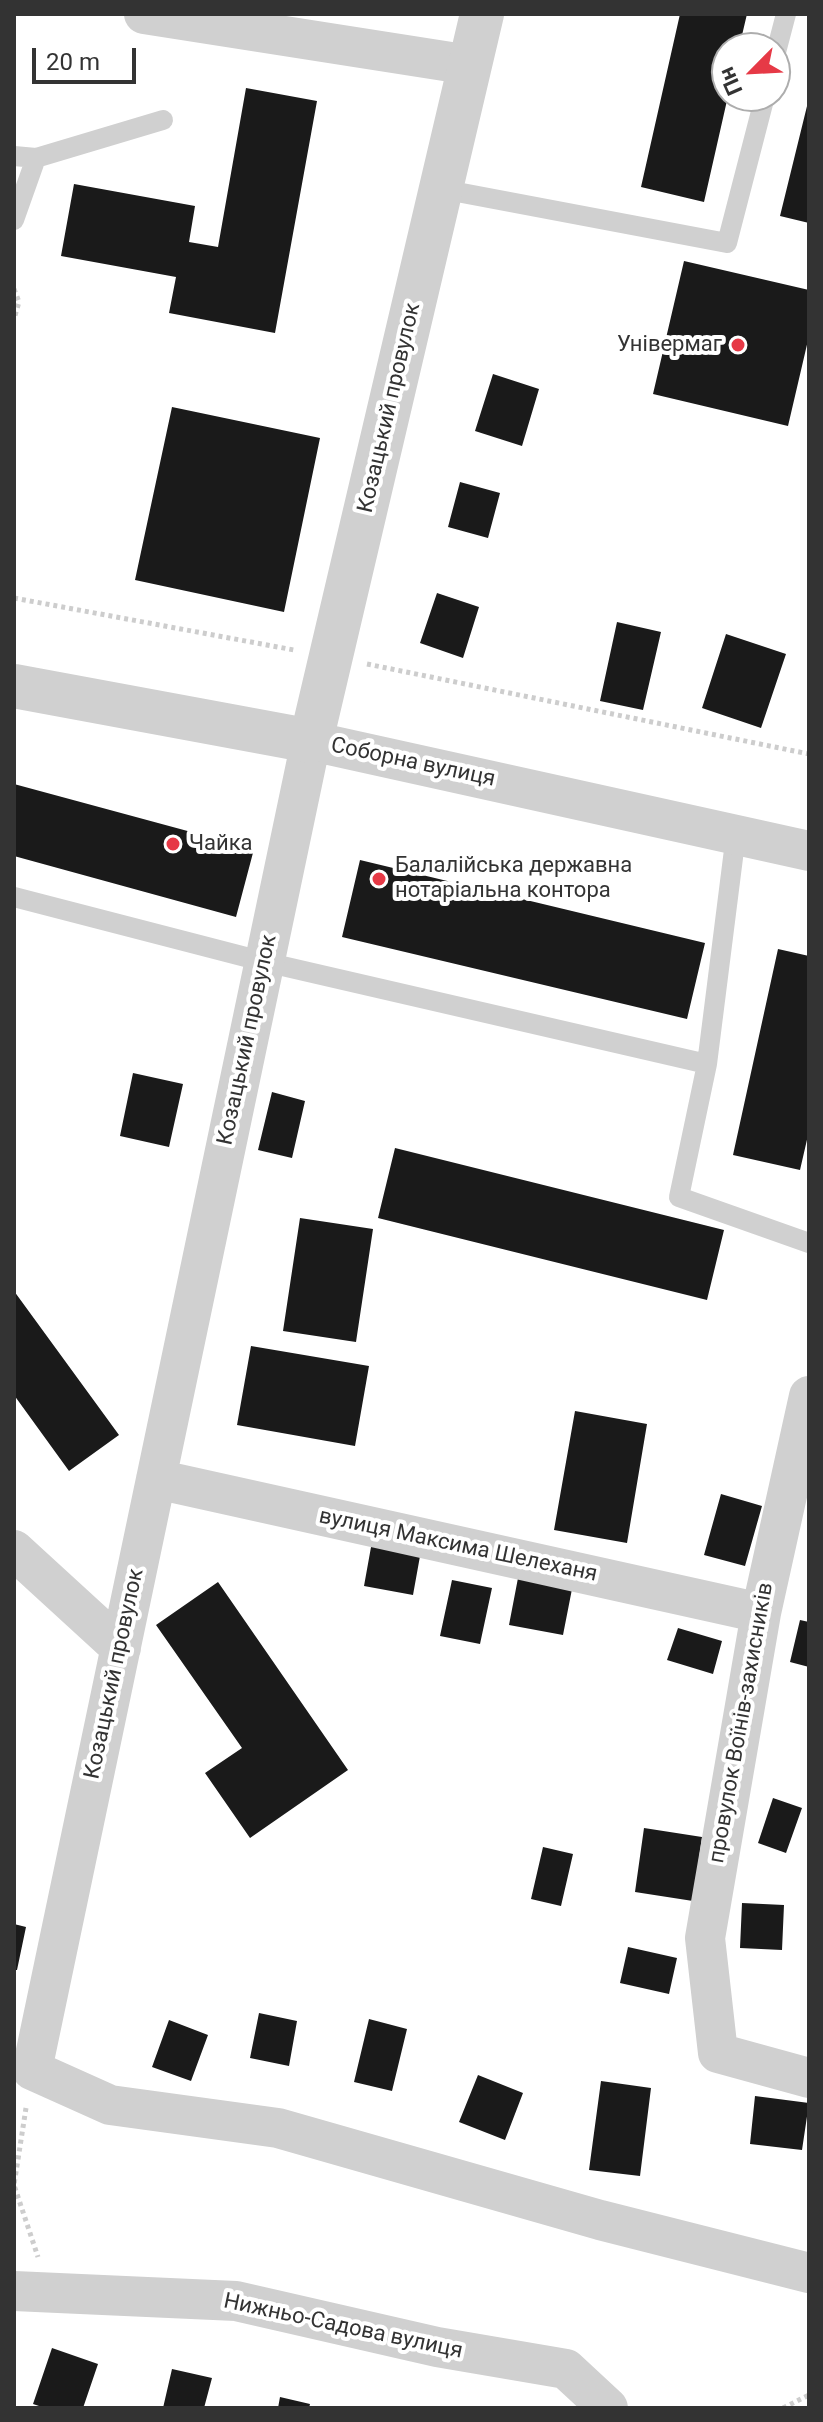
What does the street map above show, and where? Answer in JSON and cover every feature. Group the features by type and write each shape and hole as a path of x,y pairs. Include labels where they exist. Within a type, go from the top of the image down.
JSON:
{"street":[{"path":"144,14 470,65"},
{"name":"Козацький провулок","path":"32,2070 311,741 482,14"},
{"name":"Соборна вулиця","path":"14,686 311,741 809,851"},
{"name":"провулок Воїнів-захисників","path":"809,1396 761,1613 707,1917 706,1958 711,1975 718,2053 809,2078"},
{"name":"вулиця Максима Шелеханя","path":"156,1479 761,1613"},
{"path":"14,1550 121,1648"},
{"path":"32,2070 110,2105 278,2128 600,2220 809,2273"},
{"name":"Нижньо-Садова вулиця","path":"32,2292 236,2301 437,2347 566,2369"},
{"path":"562,2408 566,2369"},
{"path":"566,2369 608,2408"}],"lane":[{"path":"441,189 727,243 761,112"},
{"path":"14,156 36,158 163,120"},
{"path":"14,220 36,158"},
{"path":"736,834 707,1064 679,1197 809,1243"},
{"path":"14,897 265,962 707,1064"}],"path":[{"path":"14,289 19,302 14,319"},
{"path":"14,598 331,657 809,754"},
{"path":"32,2070 14,2185 32,2292"},
{"path":"783,2408 809,2395"}],"building":[{"path":"680,14 747,14 743,32 711,32 711,112 724,112 704,202 641,187"},
{"path":"246,88 317,101 275,333 169,313 176,277 61,256 74,184 195,206 189,242 218,247"},
{"path":"809,102 809,223 780,216"},
{"path":"684,261 809,290 809,336 788,426 653,394"},
{"path":"493,374 539,389 522,446 475,431"},
{"path":"172,407 320,438 284,612 135,580"},
{"path":"460,482 500,493 488,538 448,527"},
{"path":"437,593 479,607 463,658 420,643"},
{"path":"617,622 661,632 643,710 600,701"},
{"path":"726,634 786,654 761,728 702,708"},
{"path":"14,784 254,849 236,917 14,856"},
{"path":"360,860 705,943 687,1019 342,937"},
{"path":"778,949 809,956 809,1131 800,1170 733,1155"},
{"path":"133,1073 183,1084 169,1147 120,1136"},
{"path":"272,1092 305,1101 292,1158 258,1150"},
{"path":"395,1148 724,1230 707,1300 378,1218"},
{"path":"300,1218 373,1229 356,1342 283,1331"},
{"path":"14,1291 119,1435 69,1471 14,1395"},
{"path":"251,1346 369,1366 355,1446 237,1425"},
{"path":"575,1411 647,1424 627,1543 554,1530"},
{"path":"721,1494 762,1506 745,1566 704,1555"},
{"path":"373,1536 422,1545 413,1595 364,1586"},
{"path":"518,1578 572,1589 563,1635 509,1625"},
{"path":"452,1580 492,1588 480,1644 440,1636"},
{"path":"218,1582 348,1770 250,1838 205,1773 242,1748 156,1625"},
{"path":"800,1620 809,1622 809,1667 790,1662"},
{"path":"678,1628 722,1641 713,1674 667,1660"},
{"path":"773,1798 802,1808 786,1853 758,1843"},
{"path":"644,1828 702,1837 693,1901 635,1892"},
{"path":"543,1847 573,1854 561,1906 531,1899"},
{"path":"742,1903 784,1905 782,1950 740,1948"},
{"path":"14,1924 26,1927 17,1970 14,1970"},
{"path":"628,1947 677,1958 669,1994 620,1983"},
{"path":"259,2013 297,2021 289,2066 250,2058"},
{"path":"369,2019 407,2029 392,2091 354,2082"},
{"path":"169,2020 208,2035 191,2081 152,2067"},
{"path":"478,2075 523,2093 505,2140 459,2122"},
{"path":"601,2081 651,2088 640,2176 589,2170"},
{"path":"755,2096 809,2103 802,2150 750,2144"},
{"path":"52,2348 98,2364 83,2408 45,2408 33,2404"},
{"path":"172,2369 212,2378 204,2408 163,2408"},
{"path":"280,2397 310,2404 309,2408 278,2408"}],"place":[{"name":"Універмаг","path":"738,345"},
{"name":"Чайка","path":"173,844"},
{"name":"Балалійська державна нотаріальна контора","path":"379,879"}]}
